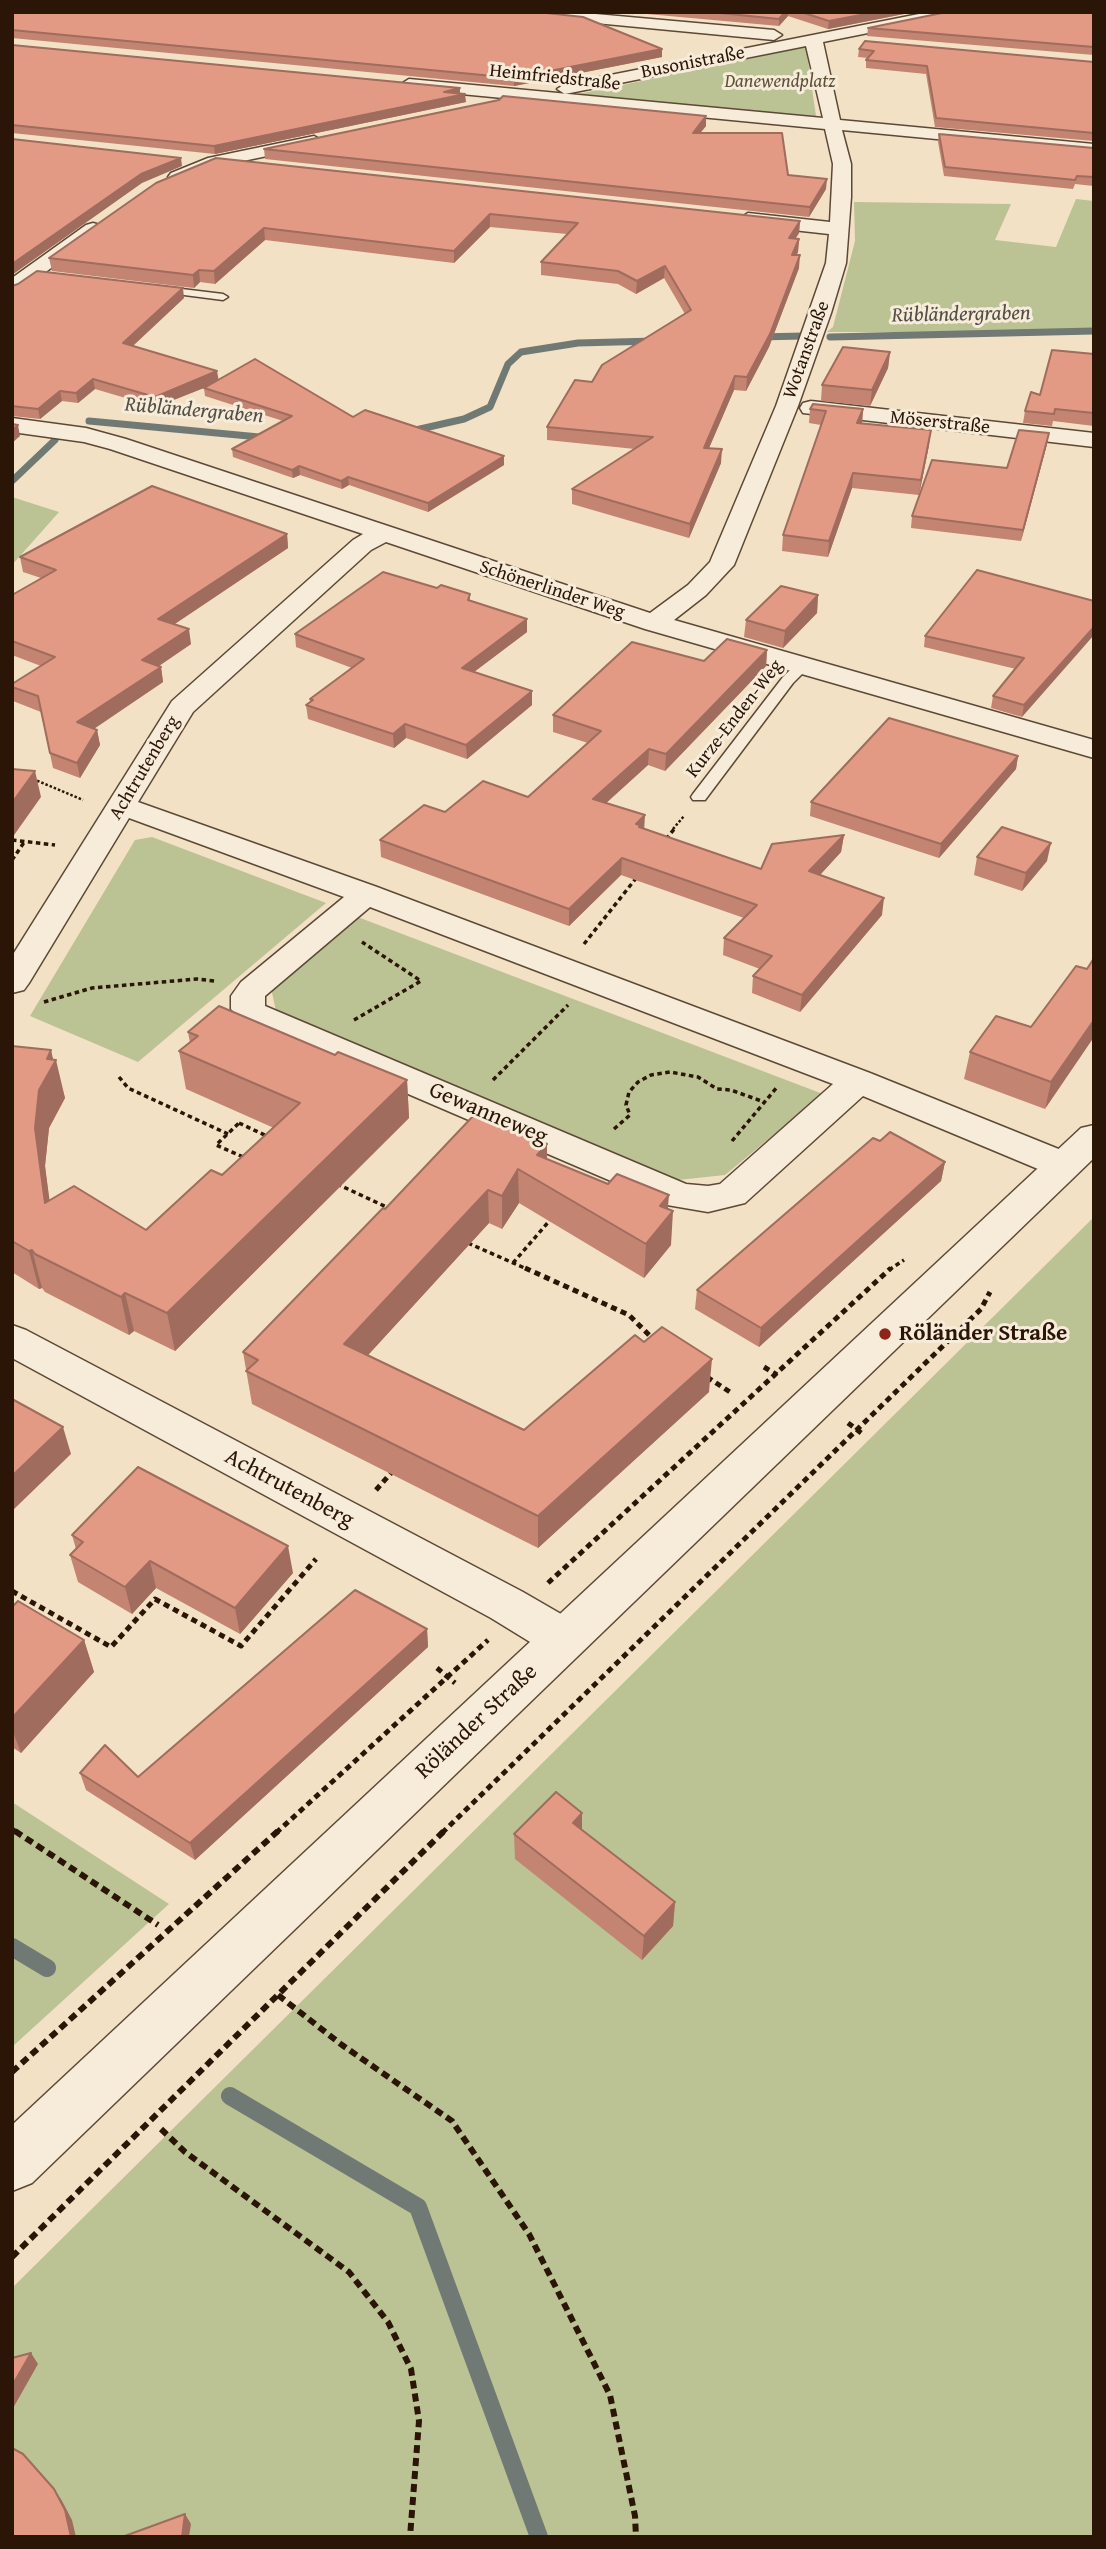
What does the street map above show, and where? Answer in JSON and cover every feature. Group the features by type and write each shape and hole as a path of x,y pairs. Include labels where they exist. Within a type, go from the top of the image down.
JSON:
{"street":[{"path":"522,12 638,17 871,43"},
{"name":"Busonistraße","path":"479,107 953,12"},
{"name":"Wotanstraße","path":"654,623 697,590 721,565 787,406 821,313 835,263 842,164 814,46 816,38"},
{"name":"Heimfriedstraße","path":"395,83 1094,149"},
{"path":"163,183 214,162 330,138"},
{"path":"176,158 269,168"},
{"path":"735,218 839,229"},
{"path":"12,287 37,275 106,220"},
{"name":"Möserstraße","path":"787,406 1094,440"},
{"name":"Schönerlinder Weg","path":"12,425 86,435 118,444 654,623 1094,748"},
{"name":"Achtrutenberg","path":"12,983 182,707 362,545 382,534"},
{"path":"122,807 149,814 366,894 570,983 858,1081 1079,1151"},
{"path":"253,989 366,894"},
{"name":"Gewanneweg","path":"253,989 247,1002 248,1009 257,1017 680,1196 708,1199 732,1194 858,1081"},
{"name":"Röländer Straße","path":"12,2163 1079,1151"},
{"name":"Achtrutenberg","path":"12,1340 495,1599 564,1639"}],"lane":[{"path":"140,287 223,297"},
{"name":"Kurze-Enden-Weg","path":"699,797 788,680 802,666"}],"path":[{"path":"25,776 87,801 122,807"},
{"path":"666,839 699,797"},
{"path":"12,840 56,845"},
{"path":"12,860 25,841"},
{"path":"468,1106 570,983 642,871"},
{"path":"344,1025 421,981 353,936"},
{"path":"44,1002 92,988 197,979 228,982 253,989"},
{"path":"609,1134 630,1115 626,1105 629,1092 638,1082 660,1073 686,1073 717,1089 731,1090 764,1102"},
{"path":"119,1077 128,1088 228,1134"},
{"path":"730,1143 779,1085"},
{"path":"239,1123 271,1138 259,1149 248,1159 216,1145 239,1123"},
{"path":"259,1149 271,1155"},
{"path":"331,1182 396,1211"},
{"path":"513,1263 554,1215"},
{"path":"466,1242 629,1315 657,1342"},
{"path":"12,2258 532,1744 981,1309 994,1285"},
{"path":"700,1372 733,1394"},
{"path":"376,1490 393,1470"},
{"path":"12,1591 111,1647 155,1599 241,1646 316,1559"},
{"path":"12,2072 489,1639"},
{"path":"12,1829 158,1925"},
{"path":"278,1995 342,2045 452,2121 529,2234 610,2395 635,2516 636,2537"},
{"path":"161,2129 185,2152 349,2272 388,2322 411,2369 419,2421 410,2537"}],"green space":[{"name":"Danewendplatz","path":"806,47 816,116 813,122 559,98"},
{"path":"1076,199 1094,201 1094,329 1015,332 827,332 833,327 855,241 854,202 1011,204 995,240 1056,247"},
{"path":"12,497 59,512 12,565"},
{"path":"152,837 326,903 138,1062 30,1016 135,840"},
{"path":"355,916 823,1094 725,1175 678,1180 276,1011 271,988"},
{"path":"1094,1217 1094,2537 189,2537 190,2524 153,2537 76,2537 61,2499 47,2480 30,2464 12,2454 12,2288"},
{"path":"12,1802 169,1904 12,2047"}],"building":[{"path":"12,12 537,12 583,17 662,49 514,78 12,30"},
{"path":"710,12 785,12 779,19"},
{"path":"801,12 876,12 829,21"},
{"path":"947,12 1094,12 1094,47 868,28"},
{"path":"865,41 1094,62 1094,133 936,118 927,66 866,60 874,51 859,49"},
{"path":"12,45 460,88 444,92 465,94 214,146 12,125"},
{"path":"503,96 706,116 693,133 782,133 788,175 827,179 810,207 264,149 499,100"},
{"path":"939,134 1094,148 1094,177 1077,176 1075,180 945,167"},
{"path":"12,139 181,158 141,174 12,264"},
{"path":"216,158 800,221 789,238 799,239 792,255 800,255 770,334 747,377 735,376 704,448 722,449 690,524 572,489 653,437 547,427 575,380 592,382 602,365 691,310 665,266 637,281 618,271 541,262 578,223 490,214 454,251 264,228 214,271 199,270 193,275 49,258 156,183"},
{"path":"37,271 183,288 123,343 217,371 155,397 93,379 76,393 60,391 38,409 12,406 12,286"},
{"path":"843,347 890,352 872,390 822,385"},
{"path":"1052,350 1094,354 1094,413 1055,409 1054,414 1025,411 1031,392 1040,395"},
{"path":"255,359 353,417 365,410 504,456 428,503 348,477 341,481 299,466 292,470 232,449 292,416 204,388"},
{"path":"813,404 863,409 857,423 931,430 921,480 853,473 829,541 783,535 826,411 810,409"},
{"path":"1019,430 1049,433 1023,530 912,516 932,460 1007,468"},
{"path":"152,486 287,534 158,619 189,629 142,660 161,667 77,722 97,730 77,763 50,753 38,696 12,687 12,684 55,657 12,641 12,595 56,570 20,557"},
{"path":"977,570 1094,601 1094,627 1024,705 993,696 1024,658 925,636"},
{"path":"383,572 437,588 441,585 470,594 468,600 527,619 462,668 532,691 466,745 405,724 393,734 306,705 313,700 310,699 364,659 295,634"},
{"path":"781,586 818,595 785,631 746,620"},
{"path":"727,639 767,650 666,754 649,749 593,799 645,815 636,824 640,825 639,827 761,869 772,844 844,835 809,871 884,898 802,995 753,976 772,956 724,938 757,905 622,858 569,909 380,840 424,805 445,812 483,781 528,797 601,731 553,715 632,642 704,661"},
{"path":"889,718 1018,756 941,844 811,802"},
{"path":"12,769 35,771 12,803"},
{"path":"1002,827 1051,843 1026,873 977,857"},
{"path":"1094,958 1094,1020 1051,1082 970,1052 996,1016 1031,1027 1076,966 1087,969"},
{"path":"219,1006 335,1055 338,1052 407,1080 167,1313 125,1293 121,1297 12,1241 12,1046 51,1050 47,1059 56,1060 39,1090 35,1128 45,1203 74,1186 146,1230 211,1170 222,1175 300,1103 179,1051 198,1036 188,1032"},
{"path":"475,1114 547,1144 537,1155 608,1184 617,1174 669,1195 660,1206 673,1211 646,1244 518,1169 502,1196 488,1190 344,1344 524,1430 635,1335 644,1342 662,1327 712,1359 538,1516 246,1371 258,1360 243,1352"},
{"path":"890,1132 945,1162 761,1328 697,1290 873,1138 880,1141"},
{"path":"12,1399 63,1427 12,1476"},
{"path":"138,1467 288,1546 235,1608 150,1561 125,1587 70,1555 83,1542 72,1535"},
{"path":"355,1590 427,1629 190,1843 80,1773 105,1745 138,1777"},
{"path":"18,1601 84,1640 12,1718 12,1607"},
{"path":"556,1792 582,1813 573,1823 675,1902 644,1936 514,1834"},
{"path":"31,2353 12,2386 12,2358"},
{"path":"12,2448 23,2454 54,2489 65,2510 71,2537 12,2537"},
{"path":"185,2514 182,2537 122,2537"}],"waterway":[{"name":"Rübländergraben","path":"830,337 1094,331"},
{"name":"Rübländergraben","path":"757,337 804,336"},
{"name":"Rübländergraben","path":"407,432 464,419 490,407 508,364 521,352 578,343 655,341"},
{"name":"Rübländergraben","path":"89,421 270,438"},
{"name":"Rübländergraben","path":"12,481 55,440"},
{"path":"12,1947 47,1968"},
{"path":"230,2096 418,2207 539,2537"}],"place":[{"name":"Röländer Straße","path":"885,1334"}]}
